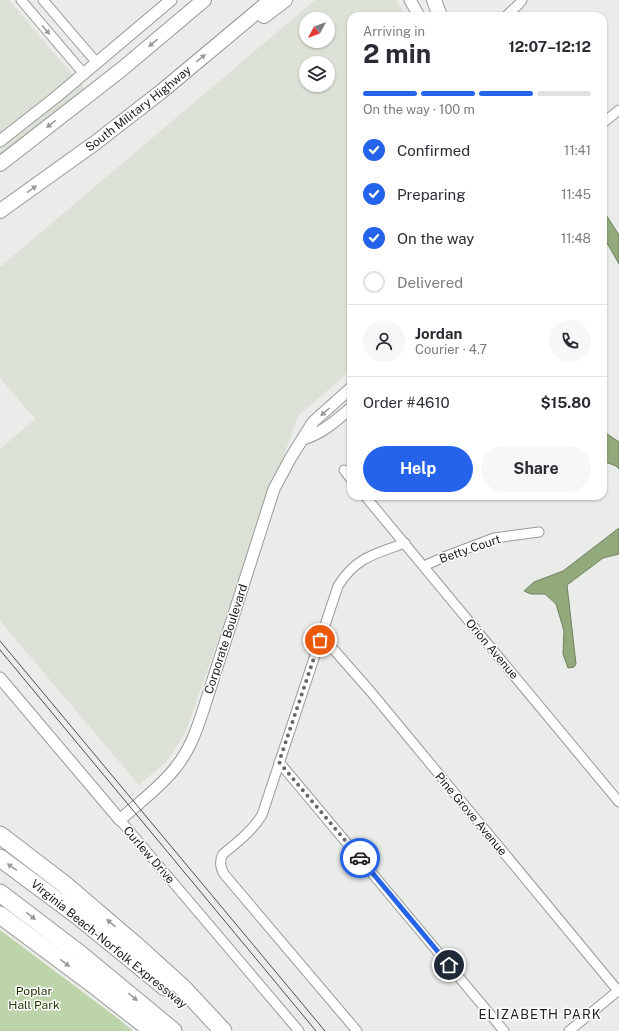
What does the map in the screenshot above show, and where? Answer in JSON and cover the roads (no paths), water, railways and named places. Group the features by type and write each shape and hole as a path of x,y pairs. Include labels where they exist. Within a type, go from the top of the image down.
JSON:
{"highway":[{"path":"0,835 64,884 140,949 183,988 224,1031"},
{"name":"Virginia Beach-Norfolk Expressway","path":"0,858 78,916 217,1031"},
{"path":"0,893 80,954 173,1031"},
{"path":"0,915 153,1031"}],"main road":[{"path":"0,164 122,68 204,0"},
{"name":"South Military Highway","path":"0,211 95,143 271,0"},
{"path":"215,47 285,0"},
{"path":"434,0 438,12"}],"street":[{"path":"21,0 84,74"},
{"path":"0,141 52,101 171,0"},
{"path":"430,0 438,12"},
{"path":"510,12 522,0"},
{"path":"411,1 417,12"},
{"path":"411,1 420,12"},
{"path":"34,15 45,2 97,63"},
{"path":"607,120 619,110"},
{"name":"Corporate Boulevard","path":"120,820 169,776 185,754 195,734 274,489 313,422 347,392"},
{"path":"303,439 318,433 347,411"},
{"path":"344,470 347,474"},
{"name":"Orion Avenue","path":"368,500 619,802"},
{"name":"Betty Court","path":"424,566 494,538 540,532"},
{"path":"357,1031 224,874 221,867 221,857 248,834 262,815 338,586 345,574 352,566 362,560 405,543"},
{"name":"Pine Grove Avenue","path":"320,640 335,651 371,692 619,991"},
{"name":"Curlew Drive","path":"0,678 299,1031"},
{"path":"279,762 504,1031"},
{"path":"569,1031 619,991"}],"tram line":[{"path":"0,641 325,1031"},
{"path":"0,650 316,1031"}],"district":[{"name":"ELIZABETH PARK","path":"540,1014"}],"park label":[{"name":"Poplar Hall Park","path":"34,998"}]}
